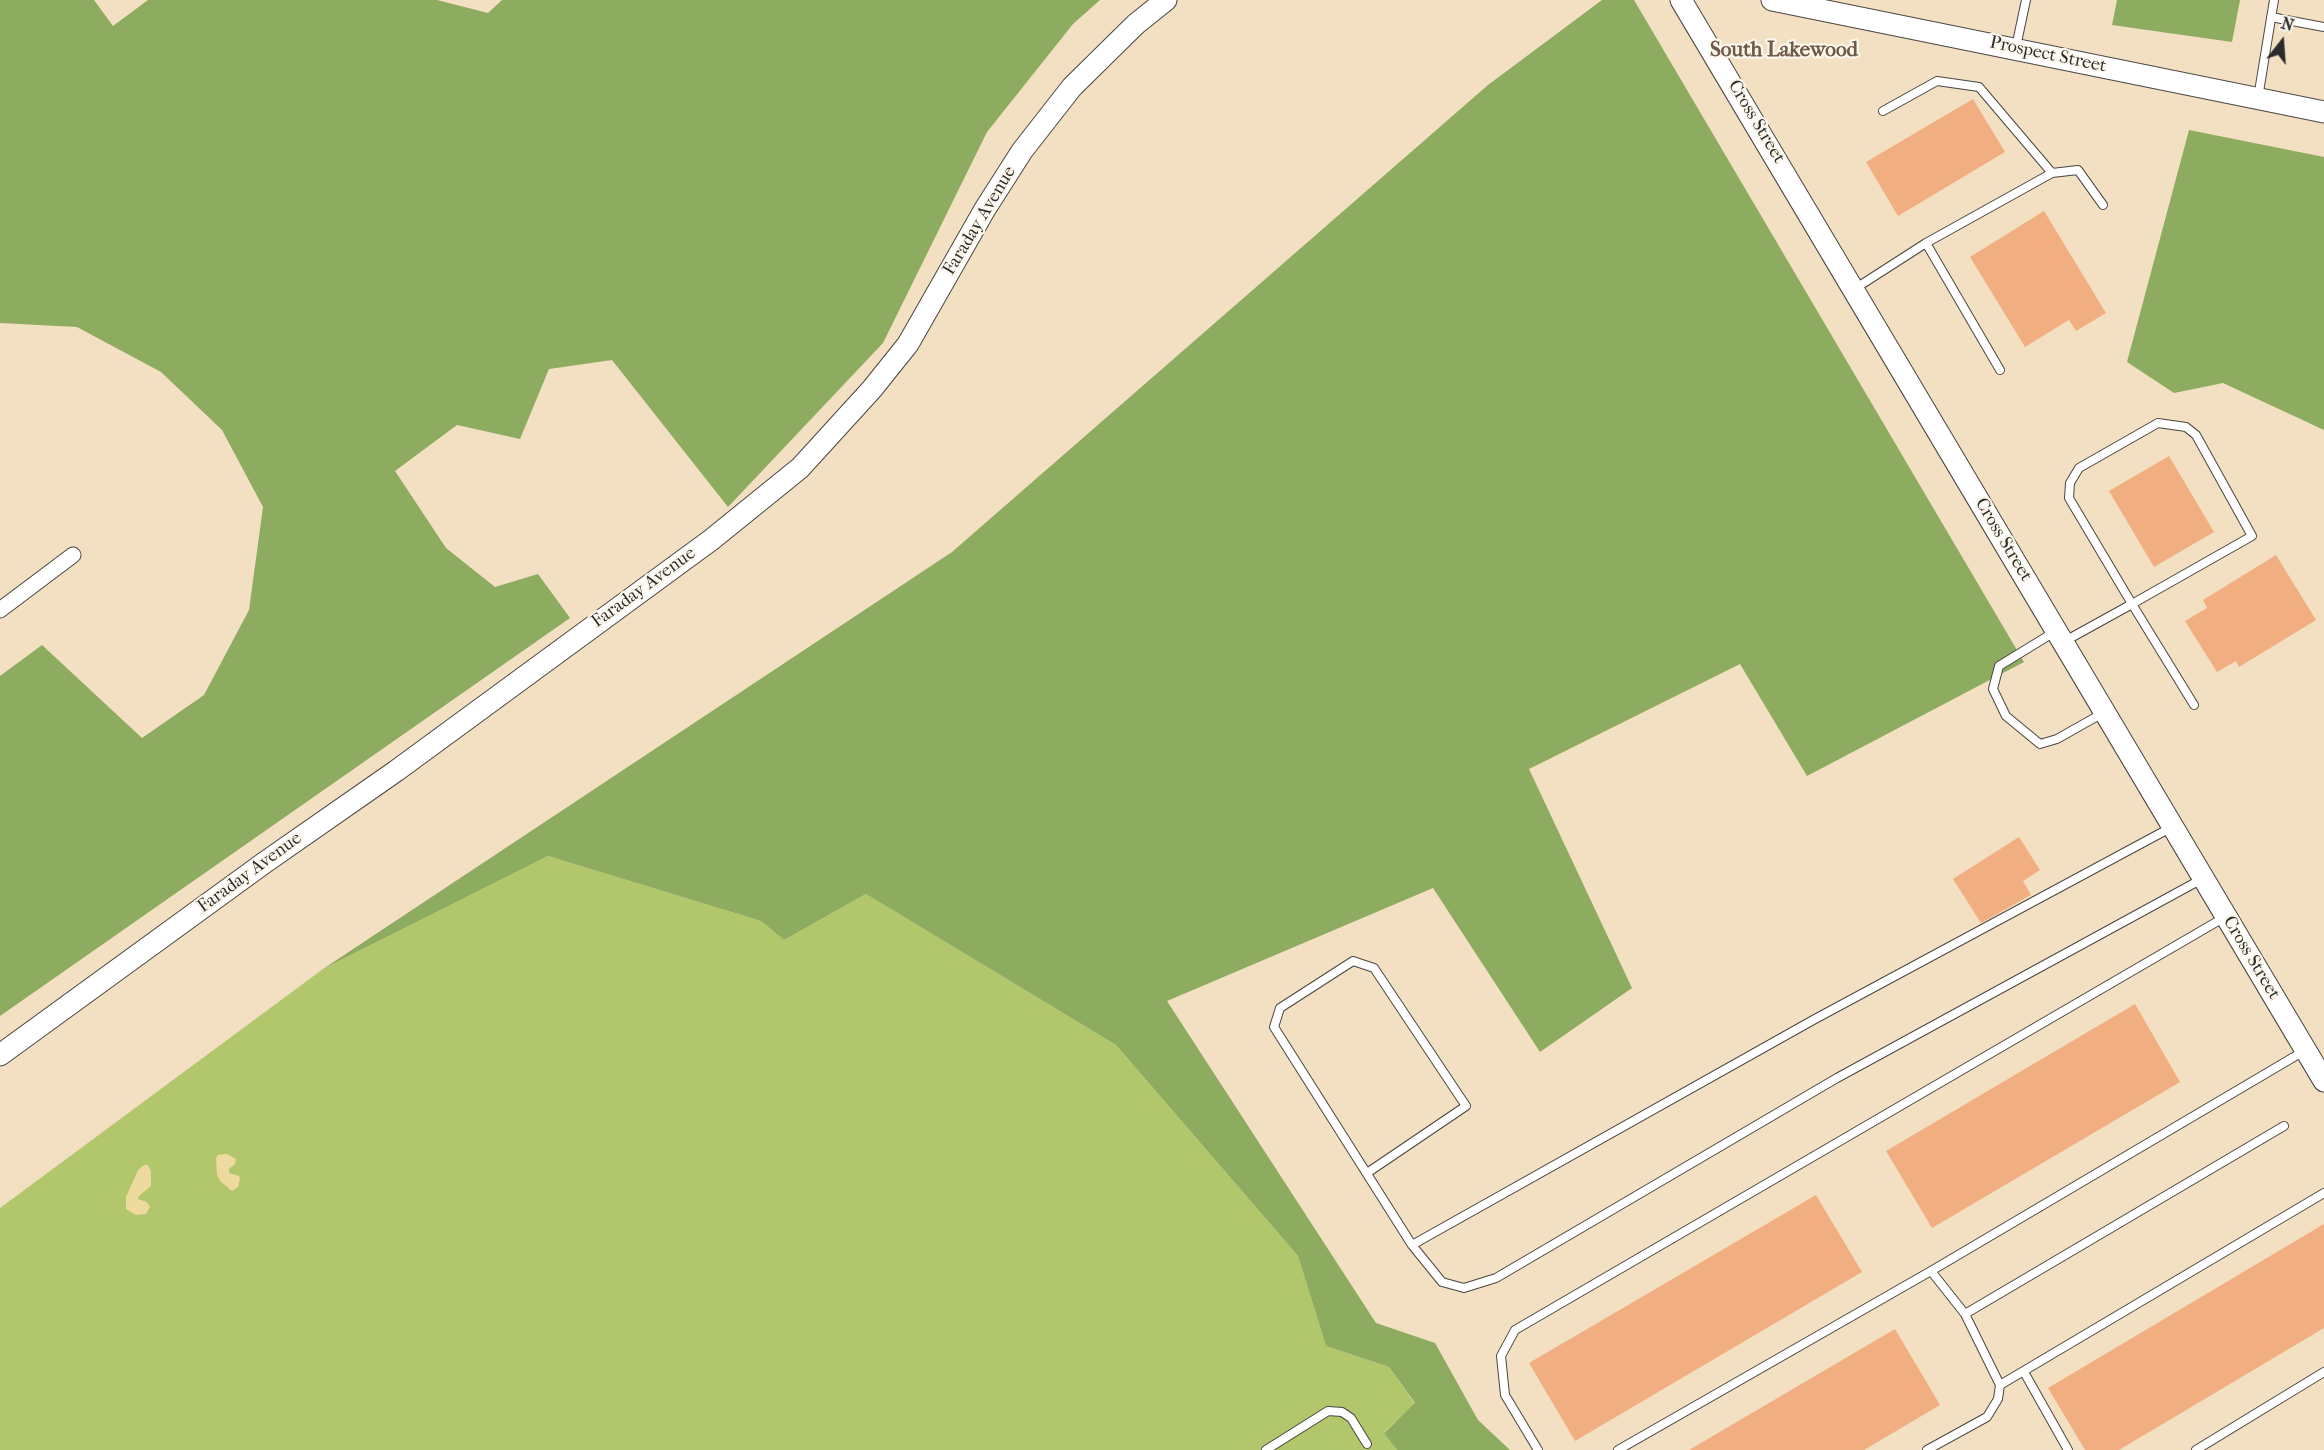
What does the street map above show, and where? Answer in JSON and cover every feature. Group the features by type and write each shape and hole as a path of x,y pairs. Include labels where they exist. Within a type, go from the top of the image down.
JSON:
{"street":[{"name":"Faraday Avenue","path":"0,1055 264,863 396,771 741,518 800,468 872,389 908,344 985,209 1022,152 1072,87 1136,24 1166,0"},
{"name":"Cross Street","path":"1681,0 2324,1081"},
{"name":"Prospect Street","path":"1772,0 2324,112"},
{"path":"0,610 73,555"}],"lane":[{"path":"2016,48 2026,0"},
{"path":"2258,100 2274,0"},
{"path":"2271,17 2324,27"},
{"path":"1883,111 1937,81 1979,87 2052,173"},
{"path":"1854,289 1926,243 2052,173 2078,170 2103,205"},
{"path":"1926,243 2000,370"},
{"path":"2105,712 2057,739 2040,744 2006,716 1993,689 1999,666 2132,604 2252,536 2196,435 2186,427 2158,423 2079,468 2070,483 2069,498 2132,604 2194,705"},
{"path":"1412,1245 1815,1019 2173,826"},
{"path":"1367,1173 1467,1106 1374,968 1353,961 1280,1008 1274,1027 1412,1245 1442,1282 1464,1288 1496,1278 1838,1078 2203,878"},
{"path":"1538,1450 1505,1395 1501,1356 1515,1330 2226,916"},
{"path":"1618,1450 1931,1271 2305,1050"},
{"path":"1965,1314 2284,1126"},
{"path":"2000,1384 2024,1372 2324,1193"},
{"path":"1927,1450 1987,1417 1998,1400 2000,1384 1965,1314 1931,1271"},
{"path":"2024,1372 2068,1450"},
{"path":"2196,1450 2324,1372"},
{"path":"1266,1450 1328,1412 1342,1412 1351,1418 1367,1444"}],"green space":[{"path":"0,0 94,0 113,26 148,0 437,0 488,13 502,0 1100,0 1073,24 987,132 883,343 728,507 612,360 549,369 520,439 457,425 395,471 446,548 495,587 538,574 570,618 0,1016 0,676 42,645 142,738 204,695 249,610 263,507 222,430 161,372 77,327 0,323"},
{"path":"1602,0 1634,0 2024,662 1807,776 1740,664 1529,769 1632,988 1540,1052 1433,888 1167,1001 1376,1323 1435,1343 1478,1420 1510,1450 1397,1450 1384,1433 1415,1403 1389,1367 1326,1346 1298,1256 1116,1045 866,894 784,940 761,921 548,856 323,969 952,552 1488,85"},
{"path":"2117,0 2240,0 2232,42 2112,25"},
{"path":"2189,130 2324,157 2324,430 2223,383 2174,393 2127,362"},
{"path":"548,856 761,921 784,940 866,894 1116,1045 1298,1256 1326,1346 1389,1367 1415,1404 1384,1432 1397,1450 0,1450 0,1208 323,969"}],"sand":[{"path":"227,1154 236,1159 229,1173 239,1176 240,1179 238,1187 232,1191 221,1182 217,1175 216,1158 218,1155"},
{"path":"148,1165 151,1171 151,1186 138,1199 147,1202 150,1207 146,1214 136,1215 126,1209 126,1197 138,1170"}],"building":[{"path":"1973,99 2005,152 1898,216 1866,162"},
{"path":"2044,211 2106,313 2076,331 2069,320 2025,347 1970,257"},
{"path":"2169,456 2214,532 2154,567 2109,491"},
{"path":"2276,555 2316,620 2239,667 2236,661 2217,672 2185,621 2207,608 2203,600"},
{"path":"2019,837 2040,870 2023,881 2031,895 1981,923 1953,879"},
{"path":"2135,1004 2180,1082 1932,1228 1886,1151"},
{"path":"1816,1195 1862,1272 1575,1441 1529,1363"},
{"path":"2324,1224 2324,1328 2119,1450 2085,1450 2048,1388"},
{"path":"1895,1329 1940,1405 1864,1450 1689,1450"}],"district":[{"name":"South Lakewood","path":"1784,51"}]}
